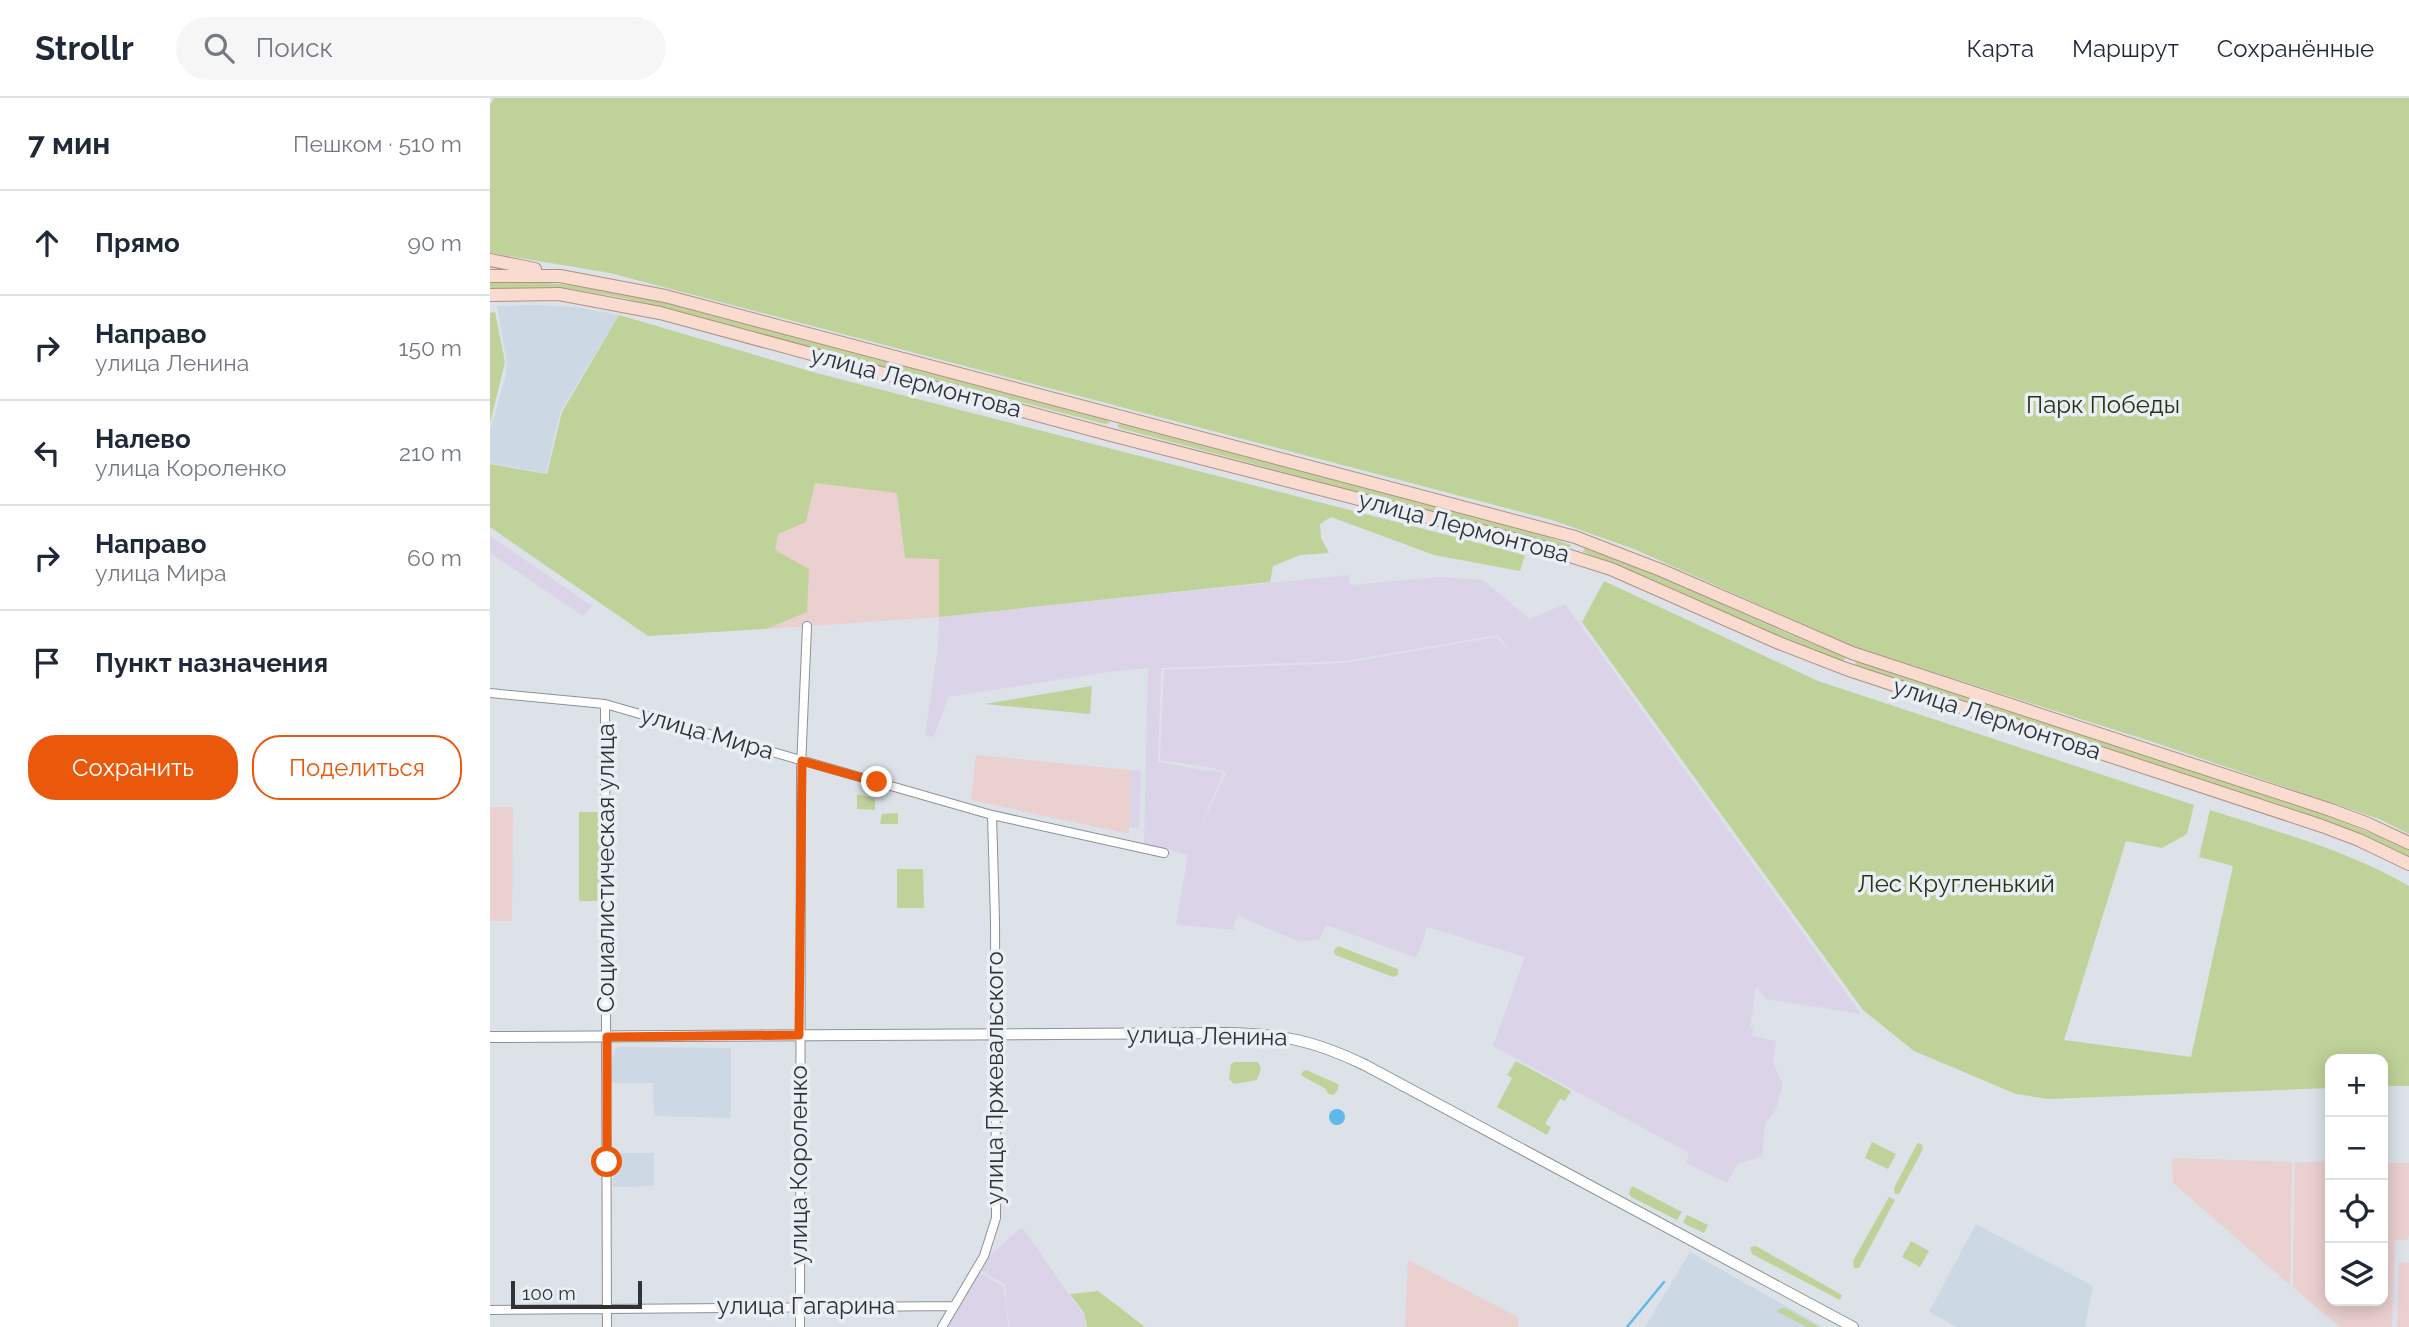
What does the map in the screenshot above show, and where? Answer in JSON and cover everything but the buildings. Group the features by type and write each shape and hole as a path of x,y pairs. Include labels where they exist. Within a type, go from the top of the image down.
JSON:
{"main road":[{"path":"490,260 591,280"},
{"name":"улица Лермонтова","path":"490,276 527,274 591,280 665,296 1576,537 1663,571 1852,653 2328,809 2409,843"},
{"name":"улица Лермонтова","path":"490,295 559,294 622,304 1570,555 1846,669 2322,826 2409,864"},
{"path":"1111,435 1114,415"},
{"path":"1846,669 1852,653"},
{"name":"улица Ленина","path":"490,1037 1251,1033 1286,1036 1316,1043 1365,1065 1853,1327"}],"street":[{"name":"улица Короленко","path":"800,1327 799,1035 802,761 807,626"},
{"name":"улица Мира","path":"490,693 605,704 992,815 1164,853"},
{"name":"Социалистическая улица","path":"605,704 607,1327"},
{"name":"улица Пржевальского","path":"942,1327 984,1256 996,1218 992,815"},
{"name":"улица Гагарина","path":"490,1310 953,1306"}],"shaded area":[{"path":"497,306 576,307 619,315 560,412 546,473 490,463 490,431 507,363"},
{"path":"770,469 897,493 905,557 939,558 939,617 766,629 750,563"},
{"path":"490,536 592,606 583,616 490,553"},
{"path":"1348,575 1350,585 1439,577 1483,580 1530,619 1565,604 1861,1014 1766,999 1756,986 1750,1028 1753,1029 1752,1036 1776,1041 1773,1063 1783,1085 1776,1109 1765,1124 1762,1157 1738,1163 1727,1183 1686,1163 1689,1153 1493,1046 1525,957 1427,927 1417,958 1326,925 1320,939 1300,942 1238,916 1233,927 1239,930 1176,925 1188,855 1144,844 1148,668 948,697 934,737 925,735 938,647 939,617","holes":["1498,635 1513,655 1496,637 1345,663 1164,670 1160,760 1214,768 1226,773 1200,829 1223,773 1158,762 1161,668 1344,661"]},
{"path":"976,755 1131,770 1129,834 971,800"},
{"path":"1131,770 1141,771 1139,828 1129,827"},
{"path":"490,807 513,807 512,921 490,921"},
{"path":"619,1047 731,1048 731,1118 654,1116 653,1083 611,1083 612,1057"},
{"path":"614,1153 654,1153 654,1186 613,1187"},
{"path":"2172,1158 2292,1162 2290,1285 2173,1183"},
{"path":"2295,1162 2325,1162 2325,1306 2388,1306 2388,1163 2409,1163 2409,1235 2407,1240 2395,1240 2392,1327 2340,1327 2293,1287"},
{"path":"1976,1224 2093,1286 2085,1327 1957,1327 1929,1312"},
{"path":"1022,1227 1084,1316 1086,1327 1010,1327 1006,1285 980,1270 988,1257"},
{"path":"1690,1252 1823,1327 1645,1327"},
{"path":"1408,1260 1518,1317 1518,1327 1405,1327"},
{"path":"2399,1262 2409,1263 2409,1327 2397,1327"},
{"path":"979,1272 1004,1287 1008,1327 946,1327"}],"green space":[{"name":"Парк Победы","path":"494,98 2409,98 2409,834 2379,819 2156,743 1851,646 1634,549 1552,520 610,273 490,253 490,105"},
{"path":"528,281 590,287 663,302 1107,420 1110,423 1105,424 624,298 559,287 490,289 490,283"},
{"path":"495,312 505,362 490,423 490,313"},
{"path":"619,315 820,374 1525,555 1520,571 1434,555 1331,517 1320,524 1321,538 1329,553 1300,555 1273,566 1270,582 939,617 939,559 905,558 897,493 815,483 806,522 778,534 775,550 809,569 807,612 766,629 648,636 490,527 490,464 547,474 562,412"},
{"path":"1121,423 1533,532 1571,545 1569,548 1119,428 1117,425"},
{"path":"1585,548 1651,573 1845,656 1845,659 1843,661 1778,635 1583,552"},
{"name":"Лес Кругленький","path":"1604,581 1818,681 2194,805 2187,834 2162,848 2126,841 2064,1040 2191,1057 2233,866 2199,857 2210,810 2337,852 2409,886 2409,1086 2388,1086 2388,1054 2325,1054 2325,1088 2048,1099 2016,1094 1914,1051 1863,1010 1582,622"},
{"path":"1859,661 2326,815 2400,845 2409,850 2409,857 2324,820 1857,667 1855,663"},
{"path":"1092,686 1090,714 985,704"},
{"path":"857,794 875,799 875,810 857,809"},
{"path":"579,812 599,812 600,901 579,901"},
{"path":"898,813 898,824 880,824 882,814"},
{"path":"897,869 923,869 924,908 897,908"},
{"path":"1338,946 1398,969 1398,975 1393,977 1335,955 1334,950"},
{"path":"1516,1061 1571,1091 1565,1101 1560,1099 1545,1124 1551,1127 1547,1135 1497,1107 1512,1078 1507,1075"},
{"path":"1258,1062 1261,1069 1257,1080 1234,1084 1229,1079 1231,1064"},
{"path":"1306,1070 1338,1084 1334,1095 1328,1094 1326,1089 1302,1076 1302,1072"},
{"path":"1872,1142 1896,1154 1888,1169 1865,1158"},
{"path":"1920,1143 1923,1147 1921,1153 1899,1194 1895,1194 1894,1188"},
{"path":"1632,1186 1682,1212 1677,1220 1631,1197 1629,1193"},
{"path":"1889,1197 1895,1200 1859,1268 1854,1268 1853,1261"},
{"path":"1687,1215 1708,1225 1704,1233 1683,1222"},
{"path":"1911,1241 1929,1251 1920,1267 1902,1257"},
{"path":"1756,1246 1842,1295 1840,1300 1752,1254 1750,1247"},
{"path":"1098,1291 1145,1327 1087,1327 1084,1313 1070,1294"},
{"path":"1782,1308 1819,1327 1807,1327 1776,1311"}],"water":[{"path":"1334,1109 1340,1109 1345,1117 1343,1123 1334,1125 1329,1120 1329,1114"}],"waterway":[{"path":"1627,1327 1664,1282"}],"route":[{"path":"607,1162 607,1037 799,1035 802,761 877,782"}]}
